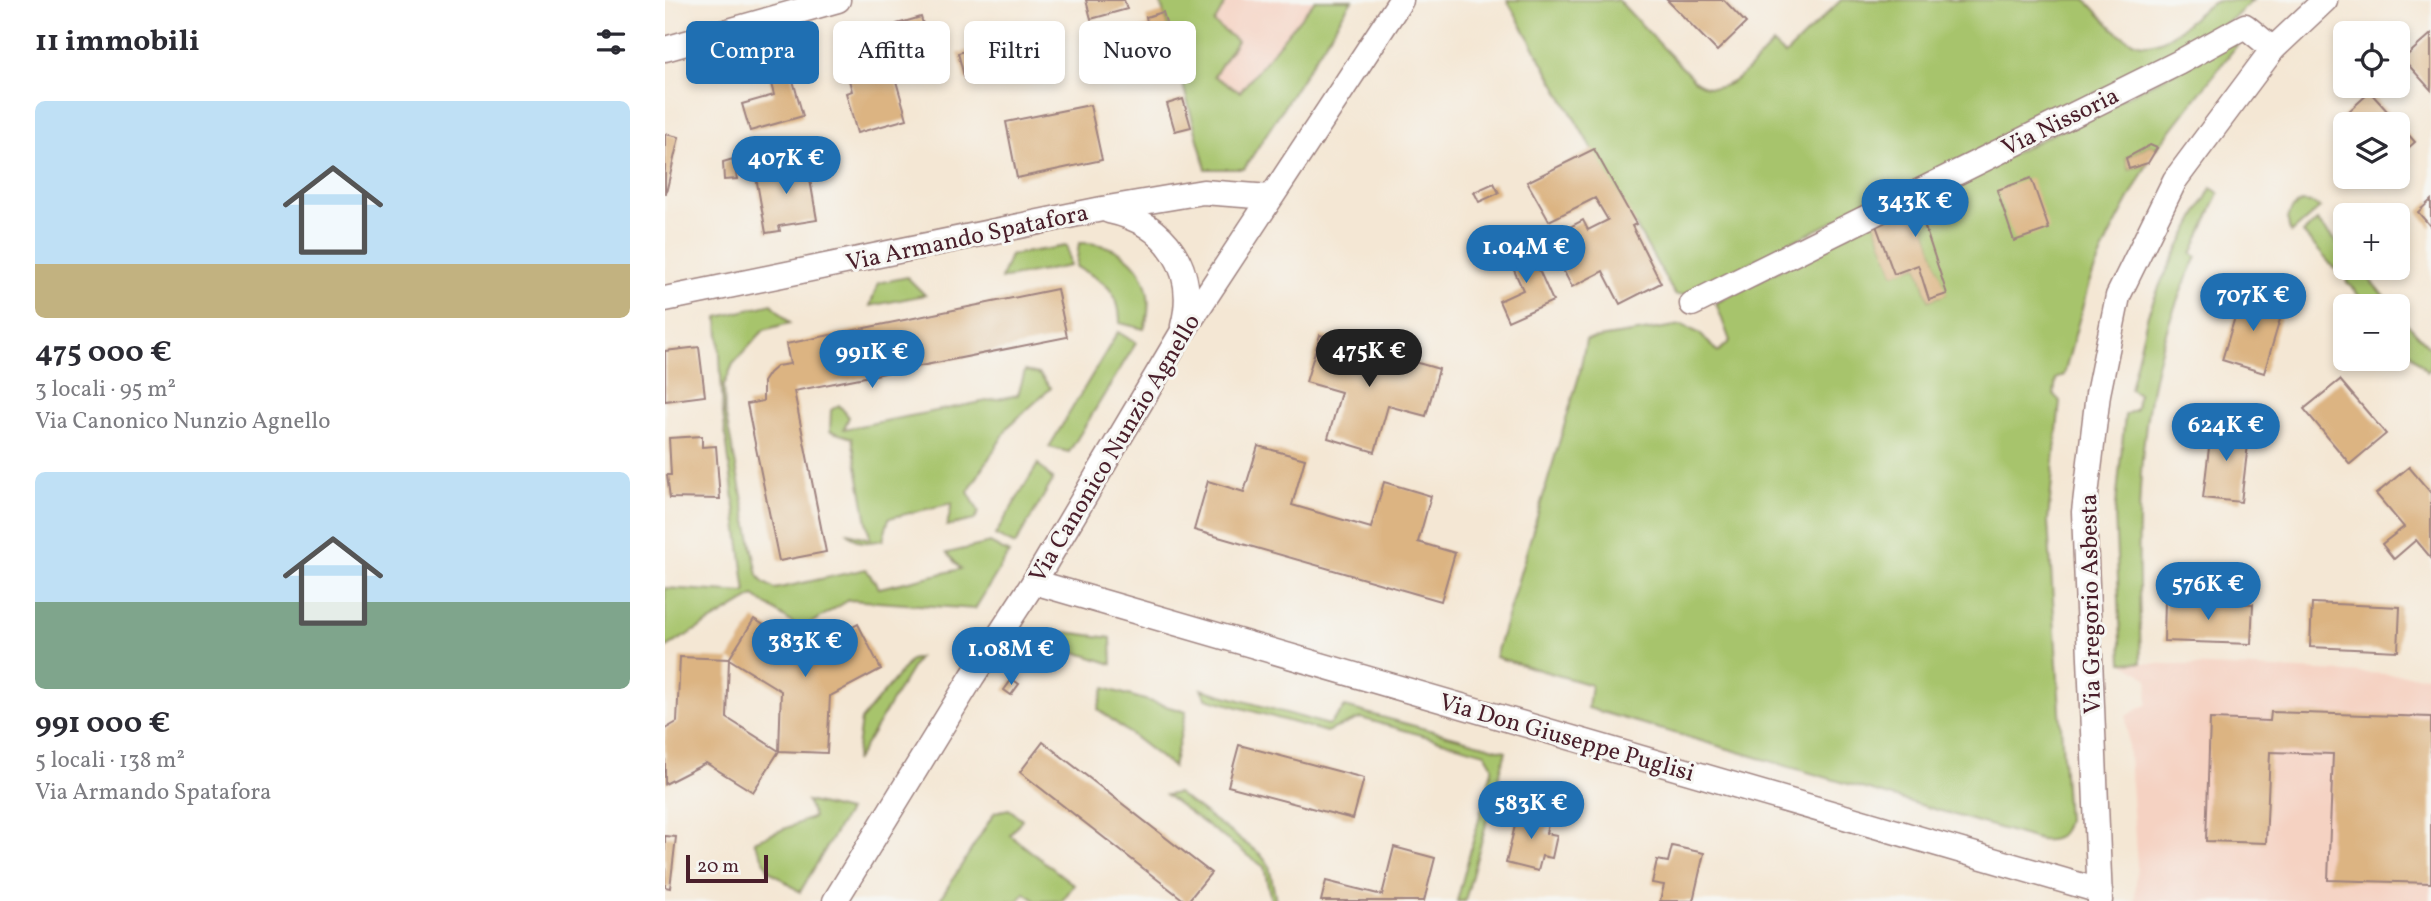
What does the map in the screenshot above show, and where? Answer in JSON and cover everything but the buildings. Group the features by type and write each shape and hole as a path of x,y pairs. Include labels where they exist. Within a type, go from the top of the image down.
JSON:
{"street":[{"path":"665,49 838,0"},
{"name":"Via Canonico Nunzio Agnello","path":"835,901 972,677 1034,582 1180,336 1401,0"},
{"name":"Via Gregorio Asbesta","path":"2100,896 2084,512 2101,382 2118,296 2175,180 2273,49 2325,0"},
{"name":"Via Nissoria","path":"1692,304 2178,63 2245,26 2273,49"},
{"name":"Via Armando Spatafora","path":"665,299 1102,209 1203,192 1270,197"},
{"path":"1102,209 1130,215 1155,230 1174,252 1185,279 1188,308 1180,336"},
{"name":"Via Don Giuseppe Puglisi","path":"1034,582 2100,896"}],"shaded area":[{"path":"1160,0 1352,0 1244,169 1206,169 1183,84 1196,84 1196,21 1166,21"},
{"path":"2122,662 2431,676 2431,901 2135,901 2137,865 2126,716 2147,704 2148,679"}],"green space":[{"path":"1160,0 1227,0 1214,23 1237,41 1214,76 1240,92 1315,0 1352,0 1244,169 1206,169 1183,84 1196,84 1196,21 1166,21"},
{"path":"1507,0 1618,0 1694,80 1706,86 1717,87 1737,79 1773,44 1785,55 1841,0 2086,0 2107,23 2128,39 2151,44 2165,39 2215,2 2253,0 2198,43 1684,295 1675,295"},
{"path":"2234,42 2237,45 2157,148 2150,145 2126,158 2129,169 2148,163 2109,237 2089,283 2064,375 2056,379 2054,395 2060,401 2048,521 2067,820 2058,837 2040,840 1588,708 1591,685 1495,657 1579,376 1586,340 1682,325 1699,333 1718,352 1730,341 1716,303 1874,220 1894,273 1918,265 1929,300 1946,294 1921,215 1953,184"},
{"path":"2211,188 2219,193 2192,254 2197,257 2175,305 2159,355 2149,405 2139,507 2141,663 2122,662 2115,515 2125,415 2136,409 2138,394 2130,389 2148,314 2162,280"},
{"path":"2302,202 2312,203 2320,208 2291,233 2289,214"},
{"path":"2317,221 2333,239 2333,267 2303,233"},
{"path":"1079,243 1097,244 1113,249 1137,267 1148,295 1144,329 1120,323 1113,294 1102,282 1076,267"},
{"path":"1067,246 1070,266 1001,279 1010,255"},
{"path":"907,277 925,295 870,306 878,283"},
{"path":"2370,280 2382,294 2357,294 2346,281"},
{"path":"772,304 790,323 764,330 733,364 724,385 725,412 758,575 763,582 775,589 866,569 879,588 961,569 947,553 990,543 1009,553 975,609 849,600 801,629 754,596 665,648 665,588 746,593 723,414 718,317"},
{"path":"2410,327 2431,349 2431,368 2427,372 2410,353"},
{"path":"1118,332 1136,343 1069,452 1049,447"},
{"path":"1025,371 1039,374 1051,388 1009,426 968,492 979,512 974,520 947,526 952,503 889,518 883,540 864,542 856,540 848,533 870,539 852,438 830,431 831,410 839,405 849,417 844,429 1018,395"},
{"path":"1038,464 1053,480 1015,545 995,535"},
{"path":"1065,632 1111,638 1112,664 1042,641"},
{"path":"918,658 855,762 861,720 911,660"},
{"path":"1104,688 1186,712 1173,767 1098,709"},
{"path":"1201,689 1329,725 1345,707 1506,751 1465,901 1457,901 1492,770 1485,753 1361,718 1326,732 1206,698"},
{"path":"1177,793 1260,854 1269,865 1276,901 1271,901 1264,867 1166,795"},
{"path":"807,801 848,811 800,892 769,870 754,841 814,817"},
{"path":"1009,809 1022,819 1010,835 1074,885 1062,901 1036,901 1025,893 1018,901 939,901 995,812"}]}
